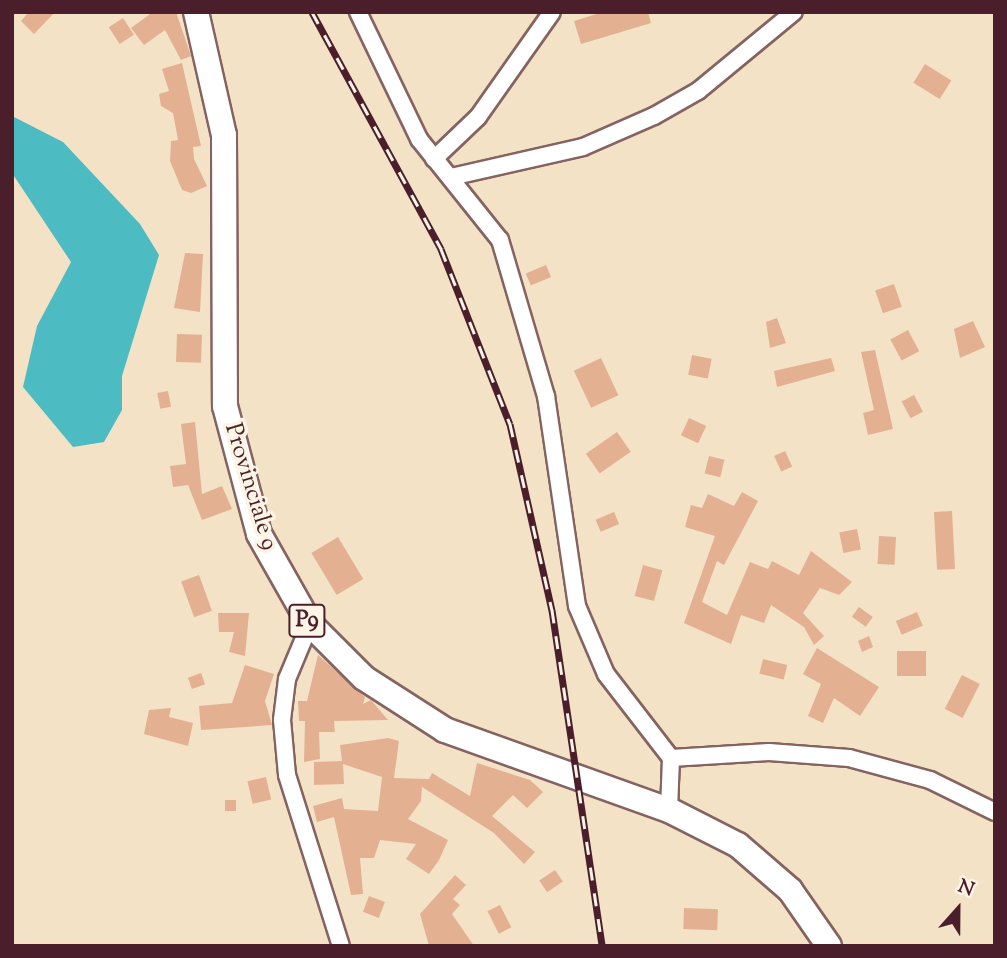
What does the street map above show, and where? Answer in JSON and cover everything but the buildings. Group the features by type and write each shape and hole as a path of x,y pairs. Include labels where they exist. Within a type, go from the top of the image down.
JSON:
{"main road":[{"name":"Provinciale 9","path":"196,12 224,135 225,406 259,534 310,624 364,678 445,730 669,810 764,865 829,946"}],"street":[{"path":"434,159 478,117 552,12"},
{"path":"451,177 583,147 654,116 698,91 794,12"},
{"path":"359,13 400,106 434,159 493,227 519,292 546,396 587,639 614,687 671,758 669,810"},
{"path":"310,624 287,679 282,720 287,775 341,946"},
{"path":"671,758 769,752 849,758 930,780 995,812"}],"water":[{"path":"12,116 63,142 140,224 159,255 122,376 122,410 104,442 73,447 23,387 37,326 71,262 12,173"}],"railway":[{"path":"312,12 441,249 510,424 552,610 602,946"}]}
